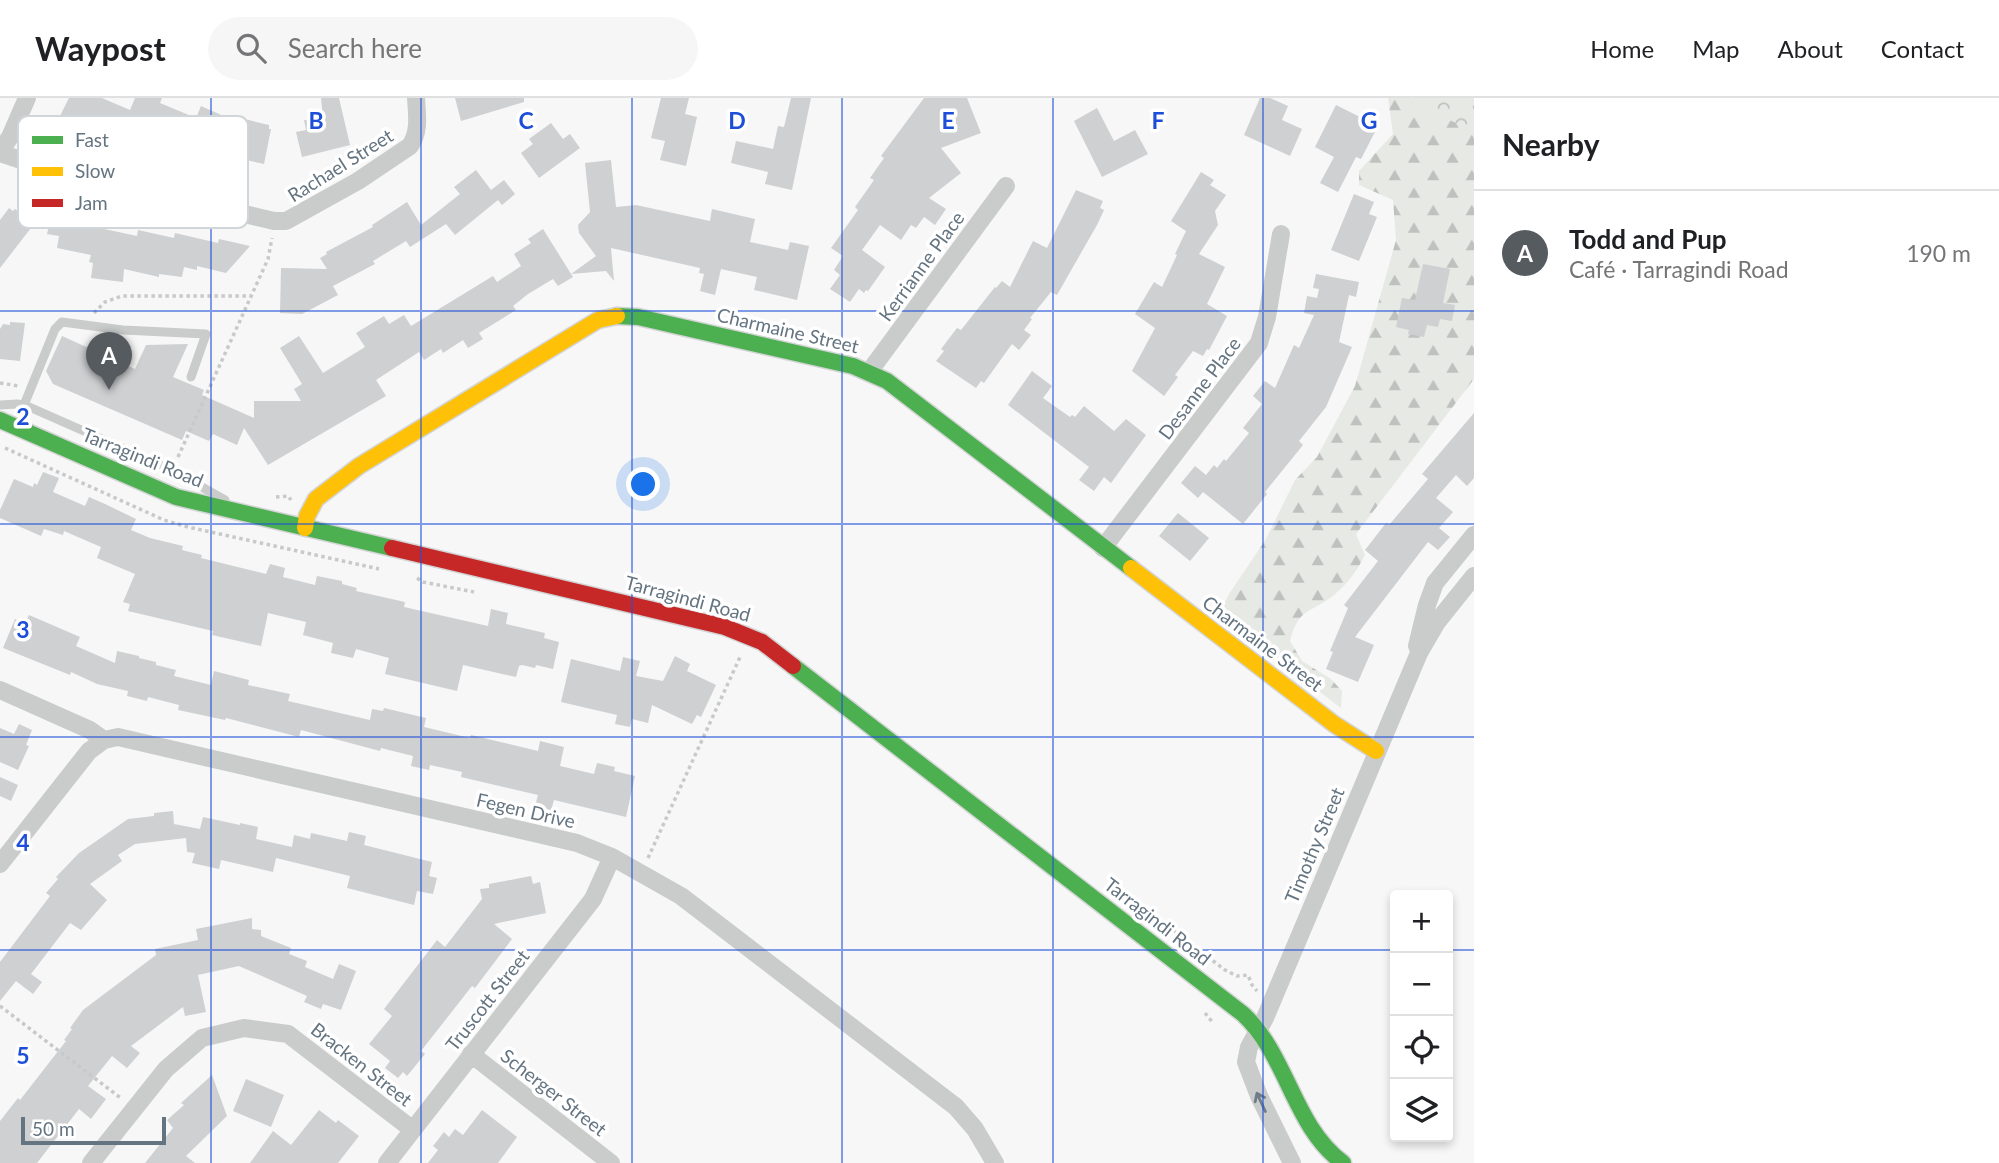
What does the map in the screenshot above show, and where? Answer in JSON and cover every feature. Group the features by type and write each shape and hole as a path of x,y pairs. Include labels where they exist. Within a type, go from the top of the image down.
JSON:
{"street":[{"path":"19,116 27,98"},
{"name":"Rachael Street","path":"248,215 286,221 352,185 406,150 413,142 416,132 416,98"},
{"path":"0,153 18,119"},
{"name":"Rachael Street","path":"0,153 18,159"},
{"name":"Kerrianne Place","path":"869,372 1006,186"},
{"name":"Desanne Place","path":"1103,548 1259,343 1266,324 1281,234"},
{"name":"Charmaine Street","path":"305,528 307,516 316,499 359,466 598,320 616,316 638,317 853,366 905,393 1334,724 1376,751"},
{"name":"Tarragindi Road","path":"0,420 167,494 725,627 749,635 777,652 1227,1000 1259,1030 1272,1049 1314,1133 1325,1149 1343,1163"},
{"name":"Timothy Street","path":"1408,676 1435,583 1474,535"},
{"name":"Timothy Street","path":"1259,1030 1408,676 1437,621 1474,576"},
{"path":"0,690 90,730 104,740 89,751 77,765 0,864"},
{"name":"Fegen Drive","path":"104,740 118,737 133,739 577,843 612,857 681,896 956,1107 975,1129 995,1163"},
{"name":"Truscott Street","path":"387,1163 593,899 612,857"},
{"name":"Bracken Street","path":"91,1163 166,1069 193,1045 202,1038 244,1028 288,1034 413,1130"},
{"path":"1259,1030 1249,1047 1246,1062 1258,1096 1292,1163"},
{"name":"Scherger Street","path":"471,1054 611,1163"}],"lane":[{"path":"24,405 56,326 65,322 123,330 206,334 191,377"},
{"path":"0,405 24,405 170,469 248,514"}],"path":[{"path":"178,457 270,256 272,232"},
{"path":"84,324 99,307 116,297 251,296"},
{"path":"0,446 164,520 390,572"},
{"path":"417,578 423,582 485,594"},
{"path":"741,655 750,658"},
{"path":"649,856 737,663"},
{"path":"1197,1003 1213,1023"},
{"path":"0,1006 121,1098"}],"green space":[{"path":"1388,98 1474,98 1474,379 1356,534 1365,555 1355,572 1334,595 1307,612 1297,622 1290,641 1302,661 1331,679 1342,691 1341,708 1219,615 1229,594 1266,539 1295,480 1317,457 1355,386 1396,240 1393,200 1359,185 1359,171 1393,134"},
{"path":"1400,98 1474,98 1474,131"}],"building":[{"path":"69,98 102,98 130,110 135,98 162,98 160,103 191,116 60,116"},
{"path":"321,98 339,98 350,145 302,157 296,132 306,130 304,120 323,119"},
{"path":"455,98 524,98 524,102 461,121"},
{"path":"661,98 689,98 685,114 697,117 686,166 660,160 665,141 651,138"},
{"path":"791,98 811,98 792,190 765,184 768,172 731,163 736,141 773,149 778,126 784,127"},
{"path":"924,98 967,98 981,133 941,148 961,173 929,198 946,209 935,225 924,217 916,228 911,225 901,240 880,225 862,250 885,267 868,291 864,293 859,289 850,302 830,289 840,275 834,270 843,256 831,248 858,210 855,207 874,180 870,178 884,158 881,156"},
{"path":"1260,98 1270,98 1288,106 1282,120 1302,129 1290,156 1244,135"},
{"path":"1336,105 1378,126 1361,159 1356,157 1338,192 1320,183 1334,157 1315,147"},
{"path":"201,106 223,116 197,116"},
{"path":"1097,108 1114,141 1135,130 1148,154 1102,177 1074,121"},
{"path":"248,120 269,125 271,129 264,164 248,160"},
{"path":"551,123 563,139 570,134 580,148 539,178 521,153 533,144 529,139"},
{"path":"611,160 616,207 636,205 710,221 712,209 755,219 750,242 788,250 790,242 809,246 797,300 754,290 757,277 721,269 715,295 700,291 704,274 699,273 700,268 611,248 614,281 606,271 571,274 596,256 579,233 578,225 590,212 585,163"},
{"path":"476,170 491,190 504,180 515,194 502,205 498,200 455,235 446,224 410,247 406,241 373,261 375,264 333,286 338,295 302,314 280,313 281,268 327,269 320,258 327,254 326,252 373,227 372,225 407,202 421,225 460,194 454,187"},
{"path":"1201,172 1214,180 1210,185 1226,195 1215,211 1218,225 1199,254 1225,267 1207,304 1227,316 1209,350 1207,349 1203,356 1193,351 1175,375 1178,377 1164,396 1132,371 1155,328 1135,314 1154,282 1162,287 1177,255 1175,254 1186,231 1171,221"},
{"path":"1076,190 1103,201 1100,208 1104,210 1097,225 1057,295 1051,292 1030,318 1032,319 1024,330 1031,335 1019,350 1012,344 984,383 981,381 976,388 936,361 944,351 941,349 957,328 961,330 995,287 1002,281 1010,287 1033,241 1047,248"},
{"path":"1354,194 1374,202 1369,214 1377,217 1359,261 1331,250"},
{"path":"9,208 13,211 15,209 18,211 18,228 31,228 0,268 0,220"},
{"path":"48,228 100,228 137,236 138,230 174,238 175,233 218,243 219,239 250,246 226,273 197,266 197,270 184,267 182,277 159,274 159,277 124,269 123,282 91,278 91,255 57,248 59,236 47,234"},
{"path":"543,229 573,277 558,286 553,279 528,294 513,306 516,310 479,333 483,339 468,348 463,340 443,353 441,349 424,360 419,352 376,380 386,396 268,465 244,428 237,445 213,434 209,441 186,431 182,440 53,384 46,371 62,336 135,369 146,345 188,344 173,377 204,390 202,395 254,418 254,401 301,401 294,389 302,384 280,348 299,336 323,373 365,347 356,333 384,316 389,324 404,315 411,326 493,276 497,282 521,266 514,254 531,243 528,239"},
{"path":"1423,264 1450,269 1443,303 1455,305 1452,321 1440,319 1438,327 1427,325 1424,337 1408,334 1409,330 1396,327 1402,298 1415,300"},
{"path":"1316,274 1359,282 1356,297 1349,295 1339,342 1352,347 1326,407 1299,441 1303,445 1243,524 1203,492 1198,498 1181,483 1195,466 1206,475 1214,465 1217,468 1249,433 1243,428 1262,404 1253,396 1265,381 1275,388 1294,345 1299,348 1314,315 1304,313 1307,296 1317,298 1319,289 1313,288"},
{"path":"10,322 25,323 20,361 0,359 0,329 3,324 10,325"},
{"path":"1032,371 1052,386 1043,398 1070,417 1075,417 1084,406 1114,431 1126,419 1146,435 1111,483 1104,477 1094,491 1079,480 1089,467 1008,405"},
{"path":"1474,413 1474,478 1467,486 1456,475 1436,498 1453,512 1439,528 1450,537 1438,550 1428,542 1355,637 1374,645 1358,682 1326,669 1333,652 1330,651 1348,608 1344,605 1378,561 1365,550 1386,523 1389,525 1428,479 1422,474"},
{"path":"43,472 59,478 53,492 85,506 89,497 105,504 136,519 131,530 183,546 182,550 202,555 201,558 266,574 270,564 285,568 283,577 315,585 317,576 342,581 342,584 357,588 356,591 405,602 404,607 488,626 491,609 508,613 506,624 545,633 544,638 559,642 553,669 522,665 519,666 516,677 463,665 457,691 385,674 389,658 356,649 353,658 331,653 333,643 303,635 306,622 268,613 261,646 212,635 213,631 128,611 130,604 123,602 135,574 97,558 101,547 64,531 63,535 44,529 41,536 0,518 0,510 14,479 33,487 34,483 37,485"},
{"path":"1178,513 1209,538 1190,561 1159,536"},
{"path":"29,615 80,637 76,646 115,663 117,651 176,670 174,676 211,685 214,671 249,680 248,685 290,694 288,701 370,720 372,709 383,711 384,708 426,718 424,727 470,738 471,735 538,751 540,741 564,747 560,766 594,774 597,763 635,776 626,817 554,800 550,814 534,810 538,795 461,777 462,772 430,765 429,770 411,766 413,756 381,748 380,751 301,730 299,737 226,718 225,720 178,710 179,705 148,697 147,701 127,696 128,691 97,684 71,672 70,675 3,648 15,619 25,624"},
{"path":"675,656 690,664 687,671 716,685 701,717 697,715 692,724 652,705 648,723 632,719 630,727 615,724 617,715 561,702 571,659 620,671 623,657 640,661 636,676 663,681"},
{"path":"19,724 32,730 26,745 29,746 18,770 0,762 0,728 14,734"},
{"path":"0,777 18,785 11,801 0,796"},
{"path":"173,811 174,824 200,829 203,817 240,823 258,827 256,839 292,847 294,835 310,839 311,833 347,841 349,832 366,836 364,845 432,862 429,876 437,878 433,894 417,891 414,905 347,888 350,876 276,858 273,872 221,860 219,869 192,863 195,853 187,852 186,838 135,844 118,855 122,861 90,884 107,900 81,930 70,923 31,974 42,982 33,994 16,981 0,1001 0,962 50,896 46,893 58,879 56,877 79,853 128,819"},
{"path":"531,876 533,884 540,882 546,913 494,924 512,939 475,988 472,986 421,1051 425,1054 407,1076 403,1072 398,1078 385,1068 390,1061 369,1044 392,1016 384,1009 437,940 445,947 482,899 480,889 489,888 489,884"},
{"path":"252,918 252,929 261,930 261,936 291,948 289,954 307,961 305,967 333,979 339,964 356,971 341,1010 323,1004 321,1009 304,1002 307,996 239,966 198,975 206,1012 185,1016 183,1007 131,1046 140,1053 127,1068 112,1056 88,1086 106,1099 91,1119 79,1109 37,1163 0,1163 0,1121 66,1041 64,1040 72,1029 70,1028 83,1010 156,955 155,949 198,940 196,929"},
{"path":"212,1075 227,1116 186,1156 195,1163 145,1163 173,1128 167,1120 184,1105 181,1103"},
{"path":"246,1079 284,1095 271,1127 233,1111"},
{"path":"319,1110 359,1136 338,1163 250,1163 273,1131 291,1145"},
{"path":"482,1110 517,1137 498,1163 428,1163 438,1150 433,1146 444,1132 449,1137 455,1129 463,1135"}],"traffic: fast":[{"path":"617,316 638,317 853,366 887,381 1131,568"},
{"path":"0,420 176,497 392,548"},
{"path":"793,666 1243,1014 1271,1050 1313,1130 1326,1148 1343,1163"}],"traffic: slow":[{"path":"305,528 307,516 316,499 359,466 598,320 617,316"},
{"path":"1131,568 1334,724 1376,751"}],"traffic: jam":[{"path":"392,548 725,627 762,642 793,666"}],"place":[{"name":"Todd and Pup","path":"109,390"}]}
